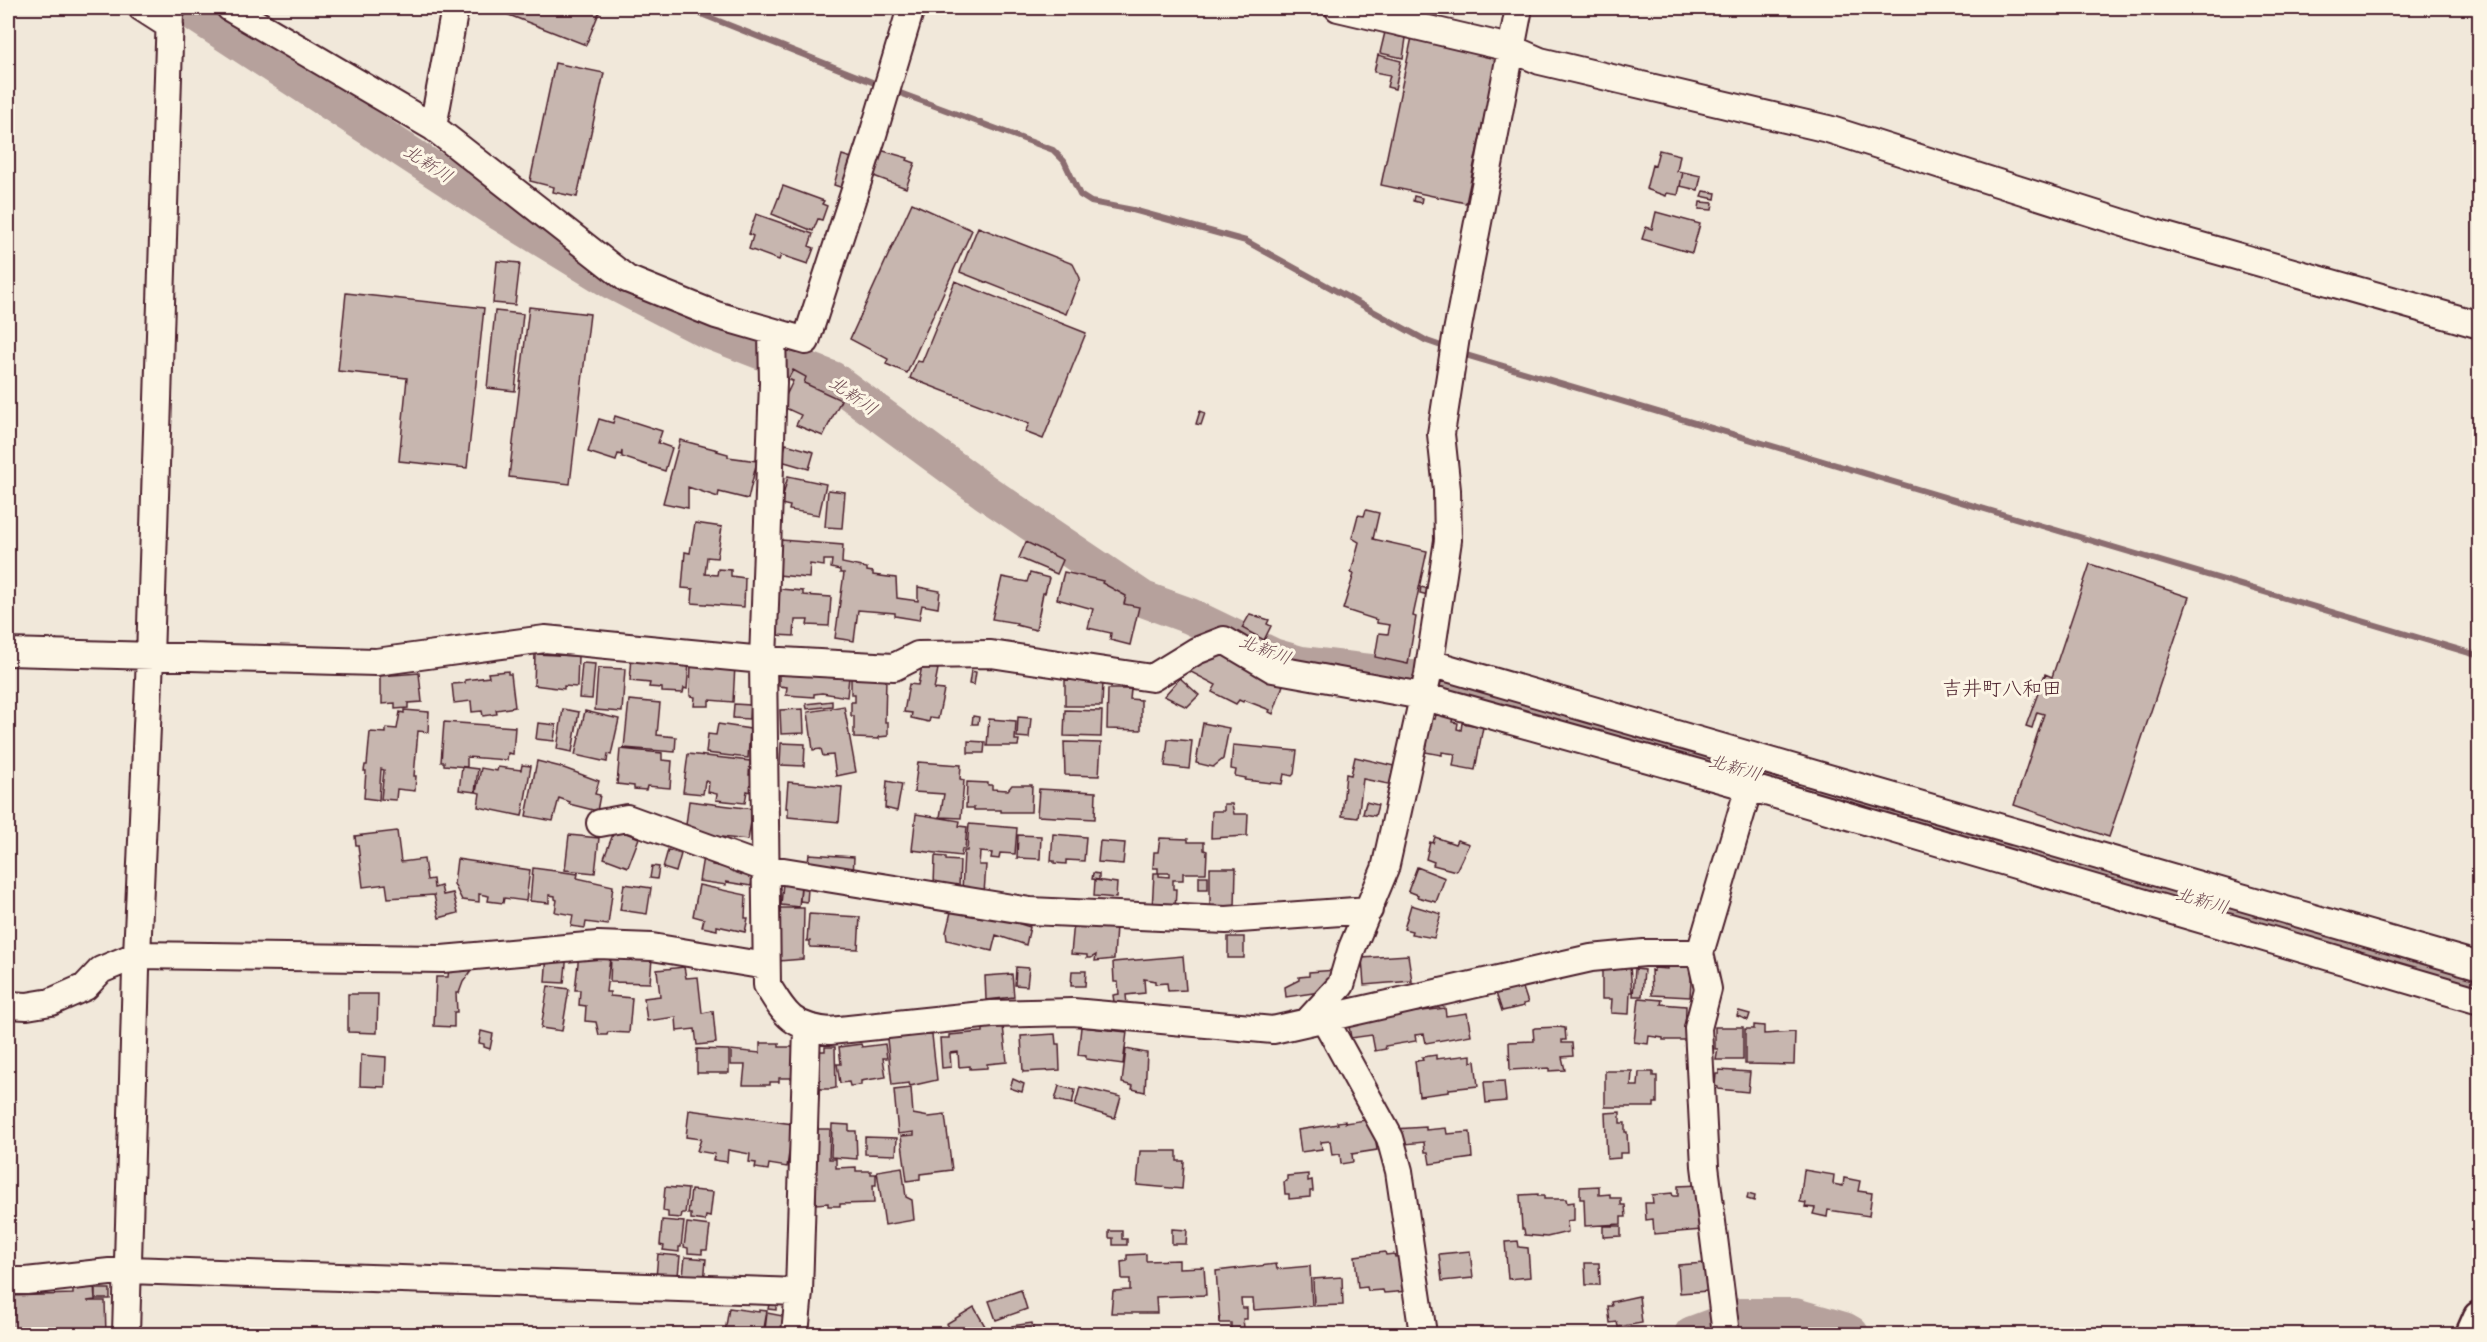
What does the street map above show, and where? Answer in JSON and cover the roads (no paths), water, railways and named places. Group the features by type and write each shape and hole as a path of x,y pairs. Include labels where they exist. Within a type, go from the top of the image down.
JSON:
{"main road":[{"path":"2473,1335 2480,1318"}],"street":[{"path":"126,1335 135,957 150,658 171,15 142,8"},
{"path":"230,8 433,127 627,279 771,338 806,341 891,75 910,8"},
{"path":"433,127 455,8"},
{"path":"1338,8 1510,48 1540,61 1828,129 2155,233 2480,325"},
{"path":"1316,1020 1341,985 1352,948 1384,869 1427,678 1448,540 1447,489 1441,434 1456,337 1519,8"},
{"path":"771,338 772,383 763,660 766,966 767,985 781,1008 807,1029 830,1031 992,1014 1073,1012 1273,1030 1590,958 1644,953 1700,953"},
{"path":"8,652 150,658 376,662 546,639 763,660 894,667 918,655 991,654 1152,678 1196,651 1224,640 1273,669 1427,678 2480,966"},
{"path":"1427,678 1749,787 2480,1001"},
{"path":"1726,1335 1705,1166 1698,1028 1708,989 1700,953 1749,787"},
{"path":"600,823 627,818 765,868 1030,911 1226,920 1369,910"},
{"path":"8,1005 27,1006 51,1002 85,987 101,970 135,957 442,959 598,945 652,947 766,966"},
{"path":"1316,1020 1390,1138 1399,1171 1423,1335"},
{"path":"795,1335 799,1292 807,1029"},
{"path":"8,1281 128,1270 799,1292"}],"waterway":[{"name":"北新川","path":"186,8 500,213 611,281 708,331 832,379 985,492 1143,599 1190,616 1273,656 1301,664 1405,676 1524,708 2480,981"},
{"path":"686,8 882,86"},
{"path":"892,90 1053,150 1064,161 1080,195 1091,202 1133,210 1246,241 1427,341 1447,348"},
{"path":"1459,353 2480,656"},
{"path":"1692,1334 1740,1316 1795,1316 1851,1334"}],"district":[{"name":"吉井町八和田","path":"2002,688"}]}
